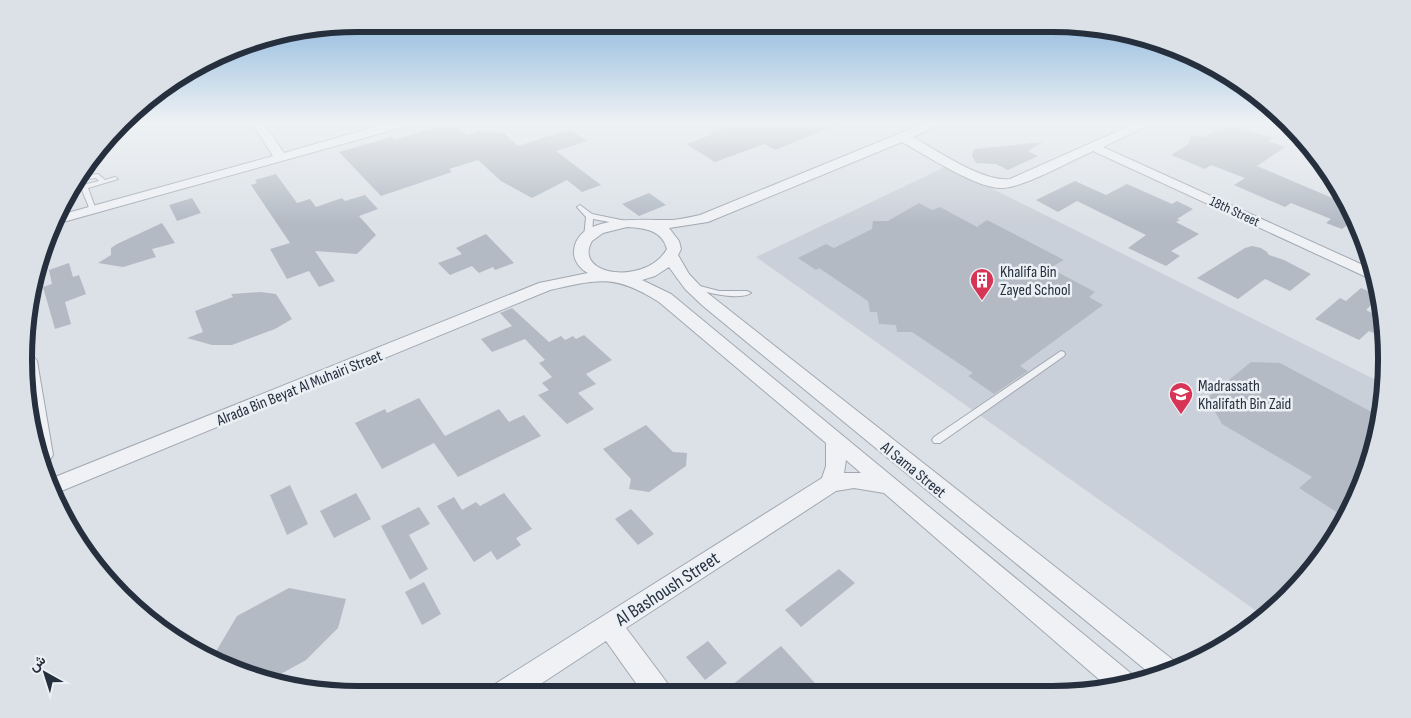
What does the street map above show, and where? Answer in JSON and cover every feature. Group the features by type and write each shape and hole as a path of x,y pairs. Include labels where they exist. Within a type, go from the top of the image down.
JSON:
{"street":[{"path":"65,218 286,157"},
{"path":"703,219 686,233 668,262 652,271 615,276 590,268 581,256 580,250 588,237 604,228 626,223 675,224 703,219 855,157"},
{"path":"939,157 984,181 1002,184 1012,182 1072,157"},
{"name":"18th Street","path":"1115,157 1366,272"},
{"path":"647,224 656,227 670,237 673,253"},
{"name":"Al Sama Street","path":"673,253 678,271 690,285 837,407 1161,667"},
{"name":"Alrada Bin Beyat Al Muhairi Street","path":"546,286 566,272 581,256"},
{"name":"Al Sama Street","path":"615,276 646,287 665,298 1118,679"},
{"name":"Alrada Bin Beyat Al Muhairi Street","path":"57,485 546,286 577,279 615,276"},
{"path":"831,483 836,466 836,440"},
{"name":"Al Bashoush Street","path":"515,686 831,483 854,480 889,485"},
{"path":"609,626 654,686"}],"lane":[{"path":"89,177 98,176 104,182"},
{"path":"93,210 84,187 115,179"},
{"path":"580,208 590,216 626,223"},
{"path":"588,237 590,216"},
{"path":"690,285 711,292 747,293"},
{"path":"937,440 1061,354"}],"shaded area":[{"name":"Madrassath Khalifath Bin Zaid","path":"947,166 1378,381 1372,423 1354,484 1335,522 1311,558 1283,590 1258,612 756,257"}],"building":[{"path":"343,157 563,157 601,185 582,192 567,180 532,198 501,181 478,160 449,169 452,172 381,196"},
{"path":"706,157 730,157 715,162"},
{"path":"972,157 1037,157 1008,170 996,164 976,163"},
{"path":"1175,157 1271,157 1257,166 1337,200 1349,224 1342,229 1326,223 1331,219 1291,203 1285,207 1234,185 1245,178 1211,165 1205,169"},
{"path":"276,174 297,203 310,199 316,207 342,198 345,201 365,195 378,209 359,216 376,235 357,254 315,251 335,281 319,287 309,271 287,279 270,249 290,243 251,185 257,183 255,180"},
{"path":"1075,181 1106,195 1127,184 1172,204 1177,201 1193,209 1177,219 1180,220 1176,222 1199,234 1171,251 1180,256 1166,266 1128,248 1146,235 1077,201 1058,212 1036,200"},
{"path":"649,193 666,205 639,216 622,204"},
{"path":"192,198 201,213 177,221 169,205"},
{"name":"Khalifa Bin Zayed School","path":"919,203 932,210 940,207 977,227 987,220 1064,260 1050,268 1095,292 1089,297 1103,305 1020,366 1028,371 994,394 968,376 973,373 912,332 897,332 896,325 879,324 877,312 870,312 868,301 819,268 816,270 798,258 826,244 834,248 872,229 873,221 888,221"},
{"path":"162,223 175,243 152,249 156,257 123,267 98,263 111,255 111,248 117,244"},
{"path":"486,234 514,263 495,270 493,267 479,273 472,266 450,275 438,263 462,254 456,248"},
{"path":"1252,246 1261,248 1269,255 1284,260 1311,274 1290,291 1265,279 1238,299 1197,278 1245,248"},
{"path":"69,263 73,277 79,275 86,294 65,302 71,324 55,329 43,287 52,284 49,270"},
{"path":"1361,288 1371,292 1373,303 1366,310 1376,315 1378,335 1369,331 1359,340 1315,319 1340,298 1346,301"},
{"path":"261,292 276,294 292,319 275,329 232,345 212,345 187,338 203,332 195,311 233,297 231,294"},
{"path":"512,308 549,342 561,336 565,340 573,336 576,339 584,335 612,360 586,374 596,384 578,393 594,409 567,424 538,395 549,390 542,383 552,377 539,363 545,360 525,339 492,352 481,339 512,326 500,313"},
{"path":"1251,362 1280,363 1374,413 1361,464 1354,484 1339,514 1299,488 1312,477 1222,424 1207,398"},
{"path":"419,398 445,436 499,409 509,422 524,415 541,436 458,477 434,443 382,469 355,423 385,409 387,413"},
{"path":"646,425 673,452 687,453 686,466 649,492 629,489 631,479 603,449"},
{"path":"290,485 308,524 287,535 270,495"},
{"path":"356,493 371,519 334,538 320,511"},
{"path":"504,493 532,529 516,538 521,545 497,560 491,551 474,562 437,506 454,497 462,510 476,502 480,506"},
{"path":"419,507 430,524 409,535 428,569 410,580 381,526"},
{"path":"631,509 654,534 638,545 615,519"},
{"path":"839,569 855,583 801,627 785,610"},
{"path":"424,582 441,614 422,625 405,592"},
{"path":"289,588 346,599 338,628 306,660 279,675 234,661 216,652 237,616"},
{"path":"708,641 727,663 705,680 686,657"},
{"path":"781,646 818,686 733,686"}],"place":[{"name":"Khalifa Bin Zayed School","path":"982,301"},
{"name":"Madrassath Khalifath Bin Zaid","path":"1181,415"}]}
